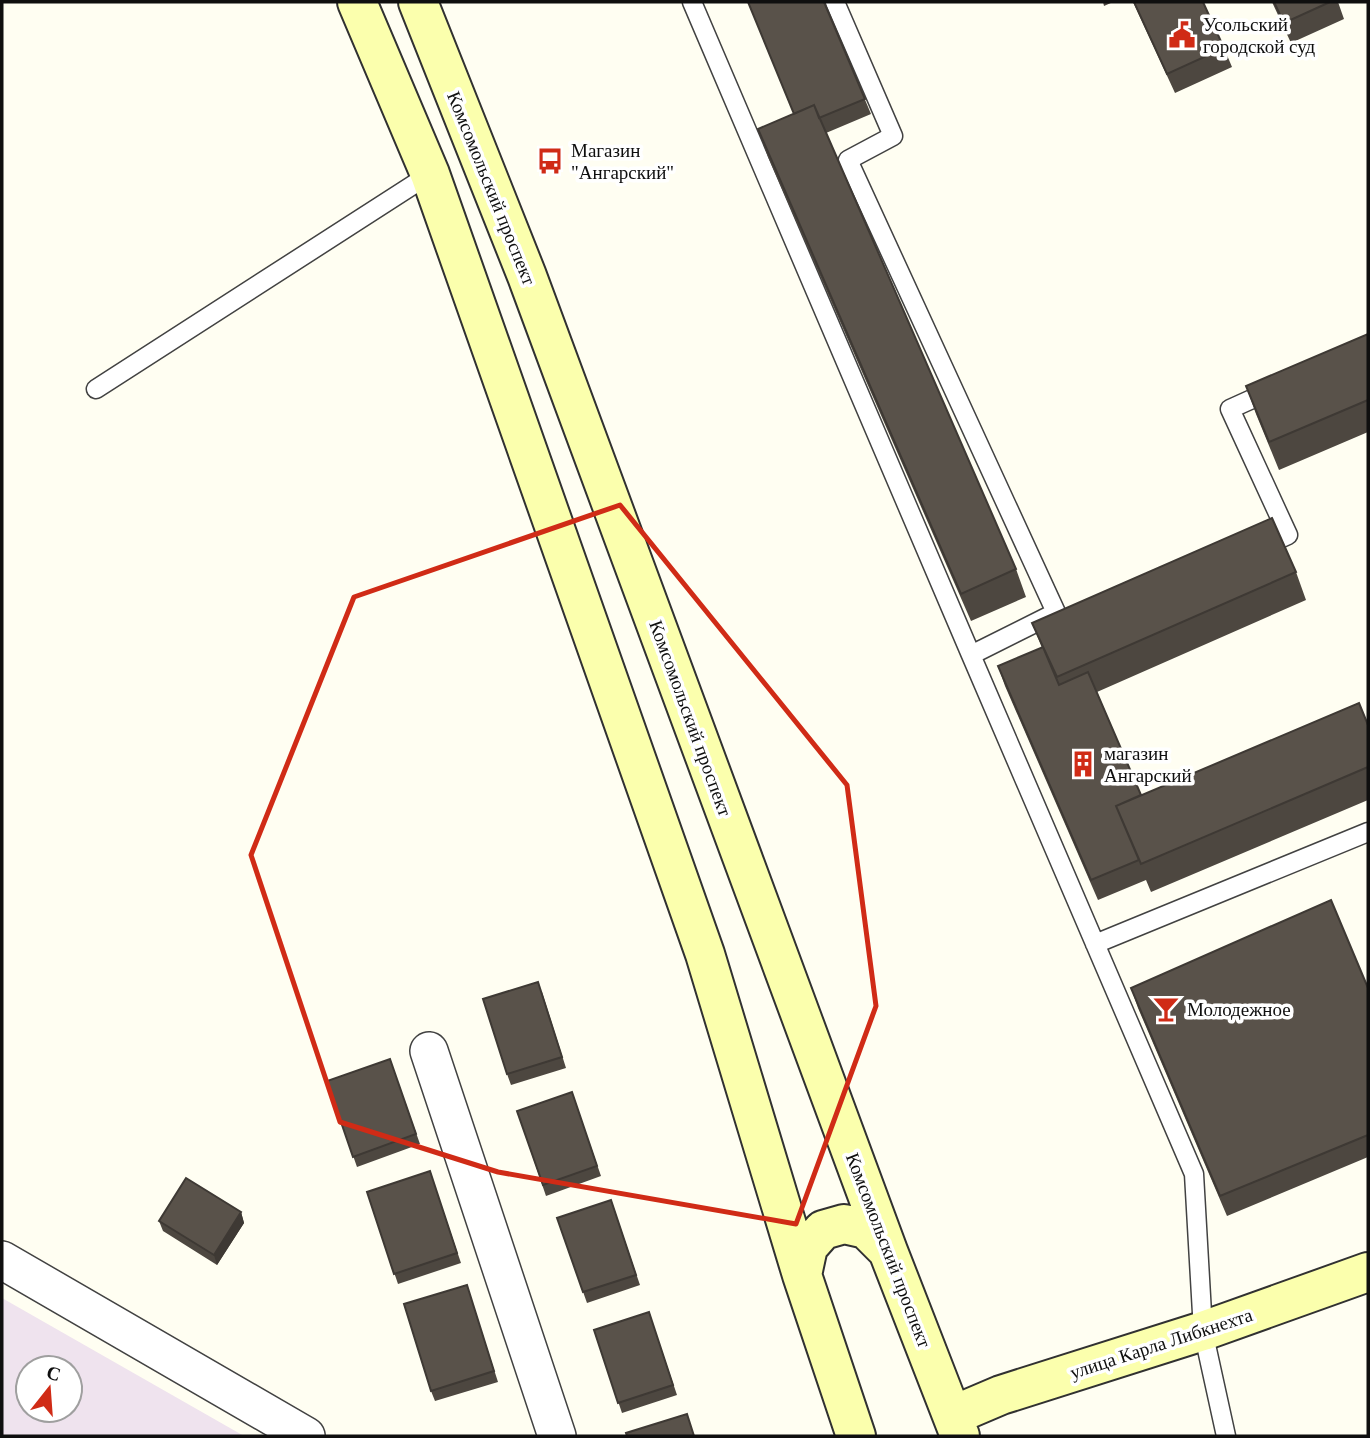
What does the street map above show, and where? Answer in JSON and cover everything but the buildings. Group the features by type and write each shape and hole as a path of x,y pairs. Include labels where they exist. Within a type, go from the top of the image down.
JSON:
{"main road":[{"path":"357,2 430,174 705,954 802,1275 856,1436"},
{"name":"Комсомольский проспект","path":"418,2 527,276 888,1251 957,1425"},
{"path":"802,1275 808,1247 823,1230 844,1224 866,1229 888,1251"},
{"name":"улица Карла Либкнехта","path":"957,1425 1001,1395 1203,1331 1368,1272"}],"street":[{"path":"429,1051 556,1436"},
{"path":"2,1260 306,1436"}],"lane":[{"path":"692,2 1194,1174 1203,1331 1226,1436"},
{"path":"835,2 893,136 848,160 1066,634 1079,629"},
{"path":"96,389 430,174"},
{"path":"1251,552 1288,535 1230,409 1293,381"},
{"path":"971,655 1056,612"},
{"path":"1095,944 1368,832"}],"highlighted area":[{"path":"620,505 847,785 876,1006 796,1224 498,1172 340,1122 251,855 354,597"}],"shaded area":[{"path":"2,1298 244,1436 2,1436"}],"place":[{"name":"Усольский городской суд","path":"1182,35"},
{"name":"Магазин \"Ангарский\"","path":"550,161"},
{"name":"магазин Ангарский","path":"1083,764"},
{"name":"Молодежное","path":"1166,1009"}]}
